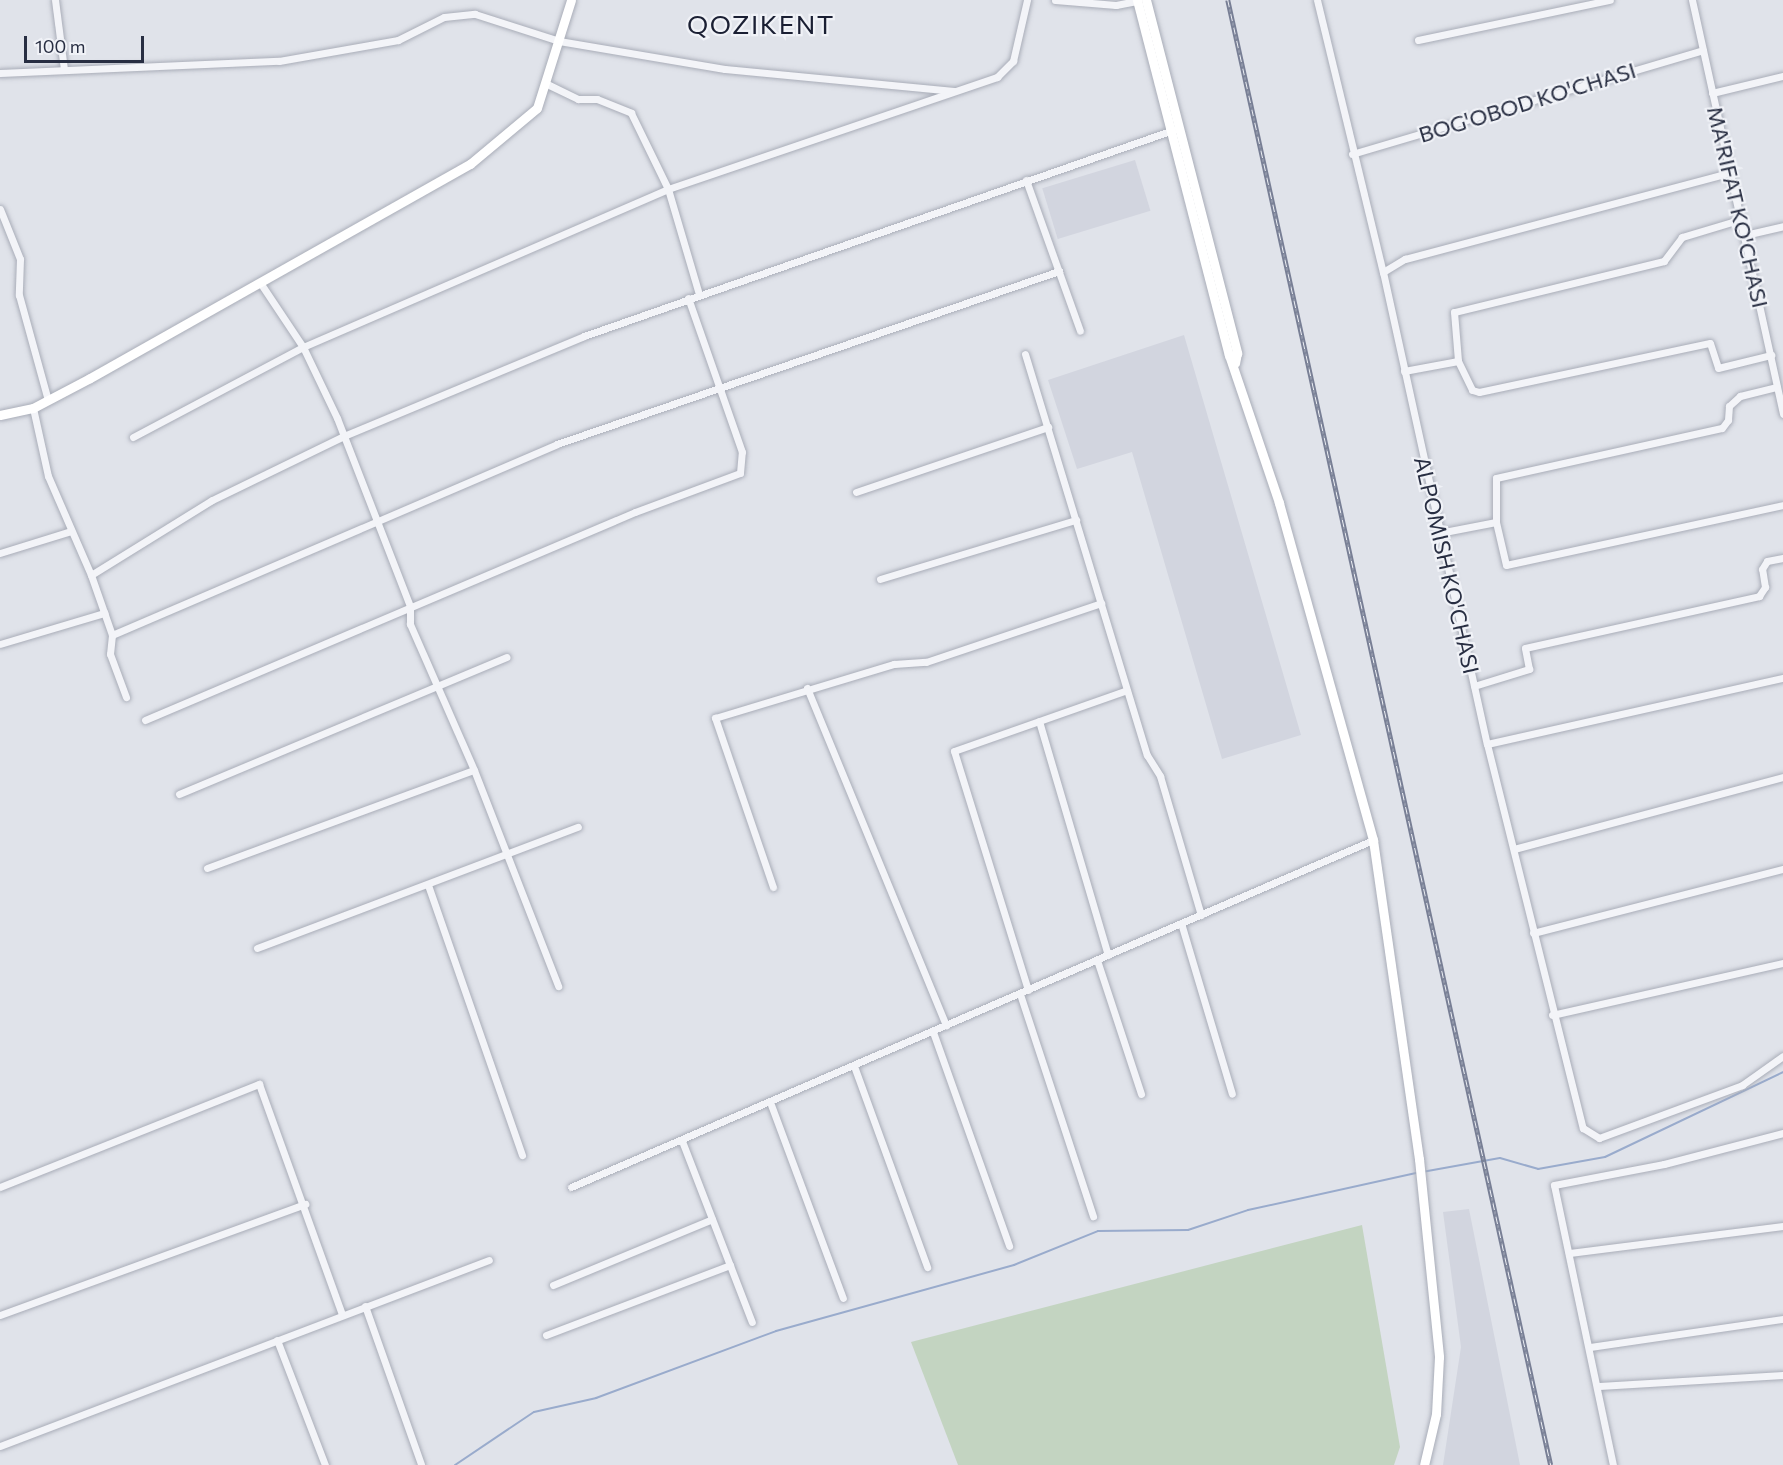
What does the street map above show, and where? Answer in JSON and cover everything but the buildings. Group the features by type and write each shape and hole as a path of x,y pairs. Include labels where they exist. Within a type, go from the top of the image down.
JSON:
{"main road":[{"path":"0,415 33,408 48,400 261,284 470,164 537,108 571,0"},
{"path":"1137,0 1235,363 1289,536 1373,840 1419,1159 1438,1357 1436,1414 1424,1465"},
{"path":"1146,0 1237,353 1235,363"}],"street":[{"path":"55,0 64,69"},
{"path":"133,437 303,347 668,189 997,77 1013,61 1027,0"},
{"path":"1054,0 1116,5 1137,0"},
{"name":"ALPOMISH KO'CHASI","path":"1317,0 1352,154 1383,272 1487,744 1552,1015 1583,1128 1599,1138 1742,1085 1783,1056"},
{"path":"1418,40 1610,0"},
{"name":"MA'RIFAT KO'CHASI","path":"1692,0 1732,172 1783,414"},
{"path":"0,73 279,61 398,40 444,17 475,14 559,41 725,69 957,91"},
{"name":"BOG'OBOD KO'CHASI","path":"1352,154 1702,50"},
{"path":"1712,93 1783,76"},
{"path":"545,83 578,99 597,99 631,112 668,189 699,294"},
{"path":"91,575 212,500 344,436 688,298 1173,130"},
{"path":"1383,272 1405,259 1732,172"},
{"path":"1026,180 1080,331"},
{"path":"0,209 20,259 19,295 48,400"},
{"path":"1742,219 1682,237 1664,261 1454,312 1458,361 1472,390 1479,392 1710,343 1718,368 1771,355"},
{"path":"1745,235 1783,226"},
{"path":"112,635 557,444 1059,271"},
{"path":"261,284 303,347 380,521 410,606 410,624 474,770 558,986"},
{"path":"145,720 410,606 740,473 742,452 688,298"},
{"path":"1025,354 1147,755 1160,776 1201,915"},
{"path":"1404,371 1458,361"},
{"path":"1777,387 1740,396 1729,406 1728,420 1722,428 1496,478 1496,522 1506,565 1783,505"},
{"path":"33,408 48,476 91,575 112,635 110,654 126,696"},
{"path":"856,492 1048,427"},
{"path":"880,579 1076,520"},
{"path":"1439,533 1496,522"},
{"path":"0,553 71,531"},
{"path":"1474,686 1529,669 1525,648 1759,596 1765,587 1762,568 1767,561 1783,558"},
{"path":"773,887 715,718 807,688 909,661 926,662 1101,603"},
{"path":"0,644 104,613"},
{"path":"179,794 438,688 507,657"},
{"path":"1487,744 1783,678"},
{"path":"807,688 946,1026"},
{"path":"1028,990 954,751 1127,690"},
{"path":"1039,721 1108,955"},
{"path":"207,868 474,770"},
{"path":"1514,849 1783,777"},
{"path":"257,948 508,856 578,827"},
{"path":"571,1187 682,1141 1373,840"},
{"path":"1533,933 1783,869"},
{"path":"428,885 522,1155"},
{"path":"1181,923 1232,1094"},
{"path":"1097,960 1141,1094"},
{"path":"1552,1015 1783,963"},
{"path":"1020,993 1093,1216"},
{"path":"933,1032 1009,1246"},
{"path":"854,1066 927,1268"},
{"path":"0,1187 259,1084 305,1204 342,1315"},
{"path":"770,1102 843,1298"},
{"path":"1612,1465 1599,1386 1554,1185 1664,1164 1783,1133"},
{"path":"682,1141 752,1322"},
{"path":"0,1315 305,1204"},
{"path":"553,1285 712,1219"},
{"path":"1569,1253 1783,1226"},
{"path":"0,1446 489,1260"},
{"path":"546,1335 730,1265"},
{"path":"365,1306 421,1464"},
{"path":"1590,1347 1783,1319"},
{"path":"278,1340 325,1465"},
{"path":"1599,1386 1783,1375"}],"shaded area":[{"path":"1135,160 1150,211 1058,239 1042,188"},
{"path":"1184,335 1301,735 1222,759 1132,452 1077,469 1048,380"},
{"path":"1469,1209 1520,1465 1443,1465 1461,1347 1443,1212"}],"green space":[{"path":"1362,1225 1400,1447 1394,1465 958,1465 911,1342"}],"waterway":[{"path":"1422,1172 1500,1158 1538,1169 1605,1157 1783,1072"},
{"path":"455,1465 534,1412 596,1398 776,1331 1014,1265 1098,1231 1188,1230 1248,1210 1416,1173"}],"railway":[{"path":"1228,0 1551,1465"}],"district":[{"name":"QOZIKENT","path":"761,24"}]}
